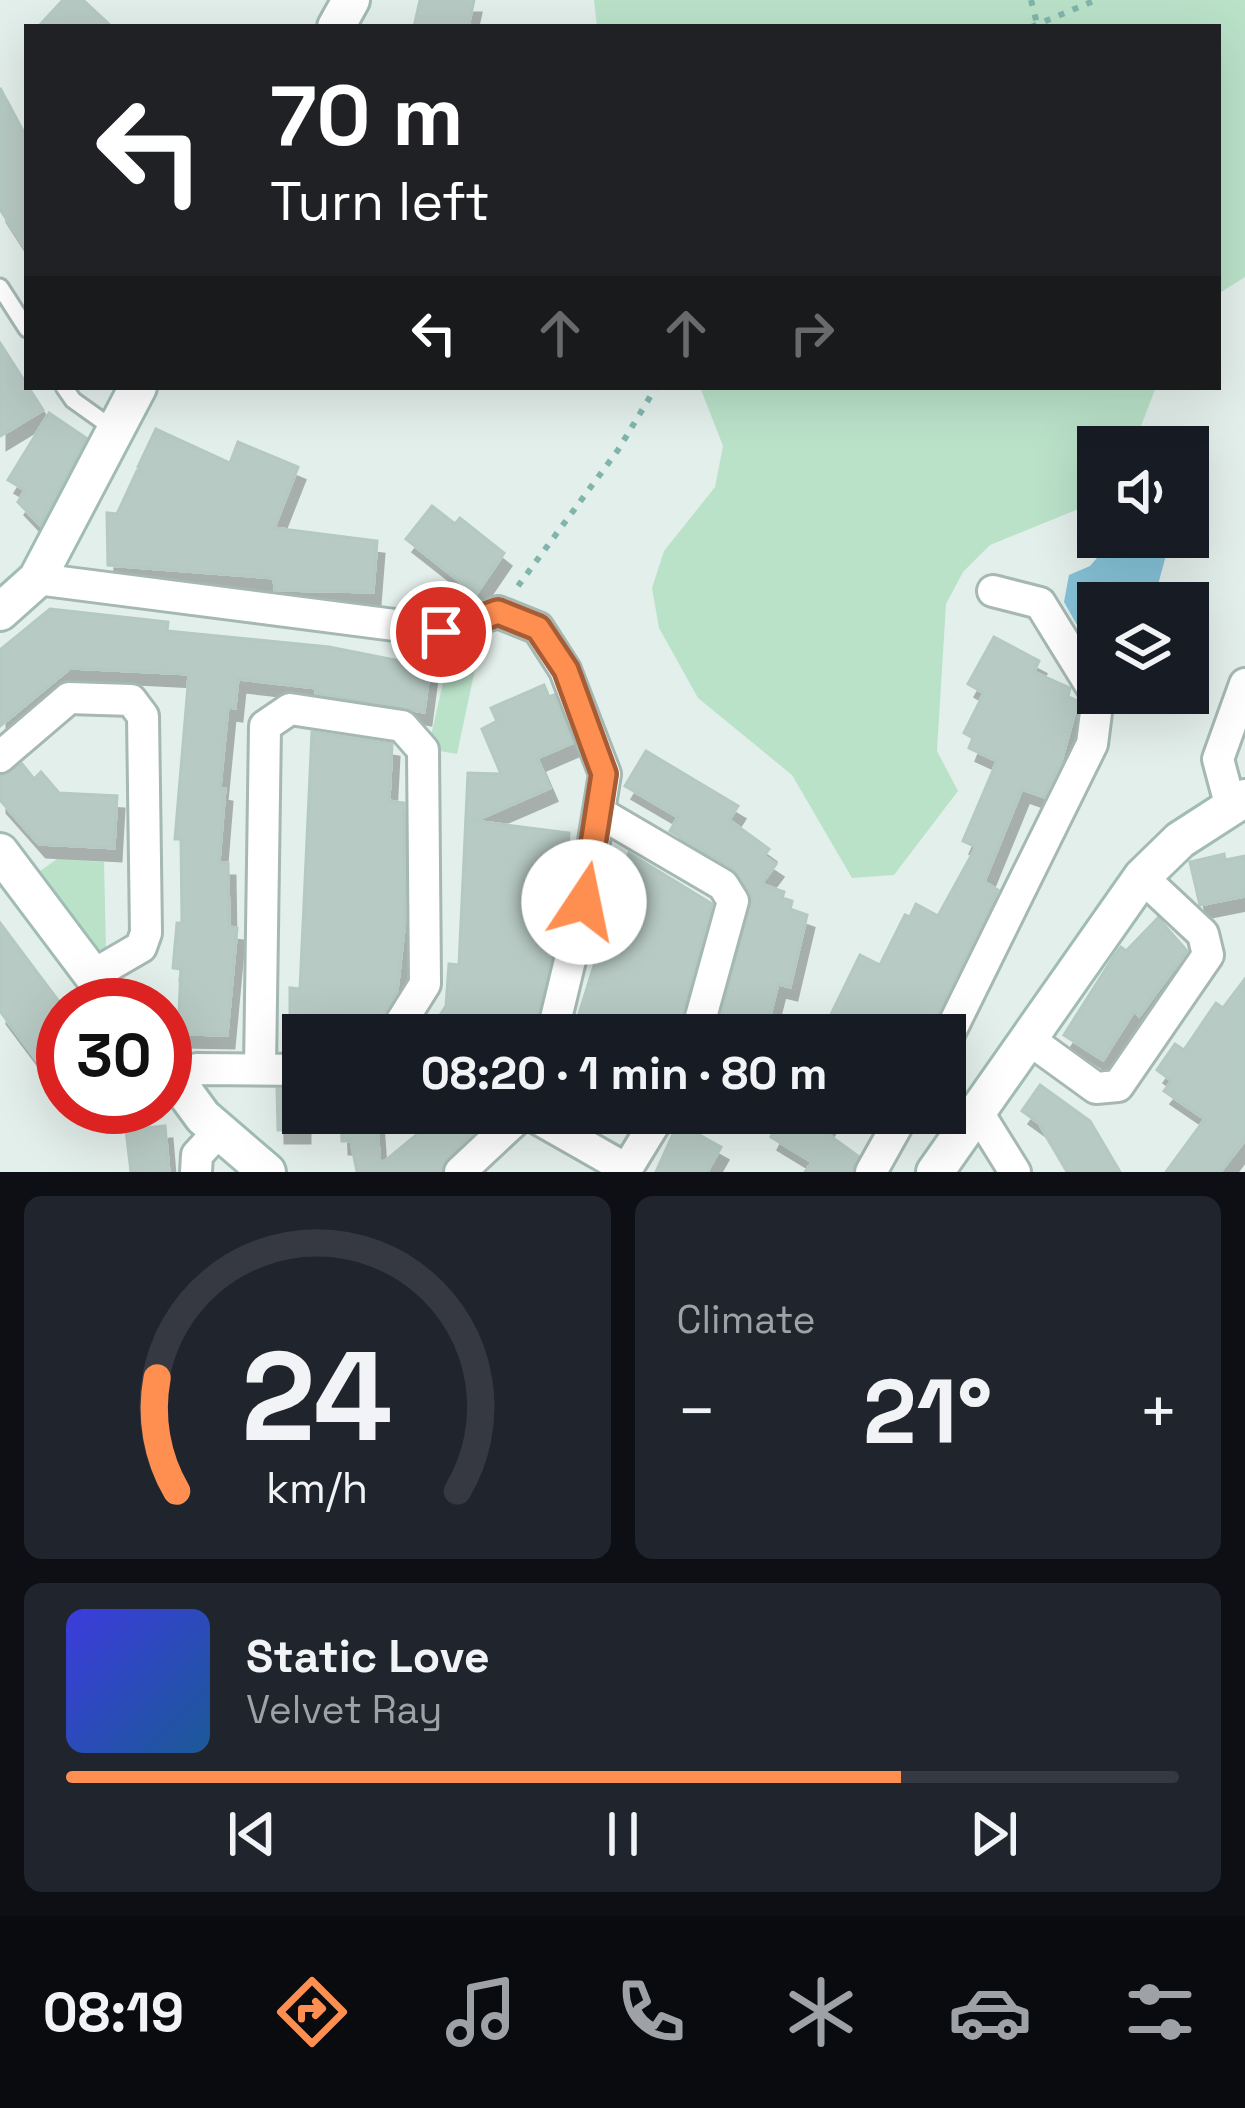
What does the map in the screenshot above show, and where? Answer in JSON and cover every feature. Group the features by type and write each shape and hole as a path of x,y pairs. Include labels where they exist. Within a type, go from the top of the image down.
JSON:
{"street":[{"path":"0,612 37,579 136,390"},
{"path":"37,579 441,632 498,612 538,628 566,670 604,774 600,813 557,1014"},
{"path":"959,1014 1092,744 1098,697 1040,603 993,591"},
{"path":"935,1172 1142,877 1180,840 1237,801 1218,759 1245,684"},
{"path":"0,757 70,698 131,700 143,716 146,934 141,947 91,976 0,852"},
{"path":"260,1068 265,726 290,709 402,726 423,750 425,984 406,1014"},
{"path":"600,813 723,885 733,901 702,1014"},
{"path":"1027,1037 1096,1088 1118,1086 1208,955 1203,934 1142,877"},
{"path":"192,1070 282,1069"},
{"path":"192,1098 219,1131 267,1172"},
{"path":"977,1111 1015,1172"},
{"path":"196,1172 197,1155 219,1131"},
{"path":"460,1172 502,1134"},
{"path":"563,1134 621,1166 631,1162 648,1134"},
{"path":"871,1172 892,1134"}],"lane":[{"path":"0,287 24,324"},
{"path":"66,390 115,430"}],"path":[{"path":"1039,24 1096,0"},
{"path":"498,612 619,450 654,390"}],"green space":[{"path":"594,0 1245,0 1245,277 1221,292 1221,24 597,24"},
{"path":"701,390 1155,390 1141,426 1077,426 1077,510 990,545 963,572 946,604 937,751 958,791 894,875 852,878 792,775 698,698 659,628 652,588 664,551 715,487 723,446"},
{"path":"464,666 475,669 457,754 428,749 445,674"},
{"path":"57,859 104,862 106,950 86,958 29,879"}],"water":[{"path":"1097,558 1165,558 1159,582 1077,582 1077,625 1064,602 1069,575"}],"building":[{"path":"63,0 83,0 109,24 41,24"},
{"path":"420,0 474,0 469,24 415,24"},
{"path":"0,88 24,133 24,246 0,209"},
{"path":"0,343 24,380 24,390 30,390 43,410 0,436"},
{"path":"49,413 86,438 40,525 18,502 25,490 8,480"},
{"path":"156,429 230,463 238,442 298,467 274,528 377,541 373,592 275,590 274,578 108,565 107,513 117,514 137,471 143,475 138,467"},
{"path":"432,506 455,524 460,518 504,553 476,594 406,539"},
{"path":"50,609 168,622 167,631 329,647 430,667 424,712 316,693 316,688 238,679 235,708 228,707 220,788 225,789 219,863 228,863 229,927 237,928 227,1035 192,1034 192,978 181,978 181,969 173,968 177,923 182,923 181,839 175,839 189,674 70,668 0,726 0,650"},
{"path":"994,637 1039,661 1034,672 1070,688 1068,697 1077,701 1061,762 1044,797 1022,789 984,882 998,890 937,1014 831,1014 860,955 880,965 905,915 910,917 916,904 938,916 976,847 963,841 997,761 969,748 973,738 964,733 984,693 968,684"},
{"path":"544,685 549,697 554,695 572,743 537,758 550,788 474,821 569,833 565,898 538,1014 441,1014 446,1006 449,964 459,965 468,773 501,774 482,729 497,721 491,708"},
{"path":"312,732 392,744 389,801 404,803 405,921 397,992 383,1014 290,1014 290,988 300,989"},
{"path":"646,751 738,806 729,820 769,849 764,856 776,864 761,884 784,892 782,898 792,901 790,909 807,915 790,987 778,984 770,1014 721,1014 752,897 734,869 670,831 678,817 625,786"},
{"path":"22,764 34,779 41,772 59,793 117,796 114,848 39,844 0,800 0,776"},
{"path":"629,853 712,904 683,1014 579,1014"},
{"path":"1224,854 1225,860 1245,856 1245,896 1200,905 1190,862"},
{"path":"1158,918 1187,951 1139,1016 1134,1011 1103,1060 1064,1035 1121,947 1126,951"},
{"path":"0,923 41,978 36,978 36,1059 0,1011"},
{"path":"1245,979 1245,1140 1220,1172 1166,1172 1205,1119 1164,1091 1172,1081 1157,1070 1175,1044 1184,1050 1216,1003 1223,1008"},
{"path":"1040,1085 1090,1121 1120,1172 1068,1172 1039,1123 1022,1111"},
{"path":"277,1089 282,1089 282,1130 278,1130"},
{"path":"126,1134 166,1134 169,1172 131,1172"},
{"path":"342,1134 378,1134 380,1165 418,1134 472,1134 447,1158 441,1172 357,1172 351,1141 342,1141"},
{"path":"673,1134 698,1134 721,1147 707,1172 656,1172"},
{"path":"828,1134 858,1156 852,1172 805,1172 812,1162 771,1137"}],"route":[{"path":"441,632 498,612 538,628 566,670 604,774 584,902"}]}
